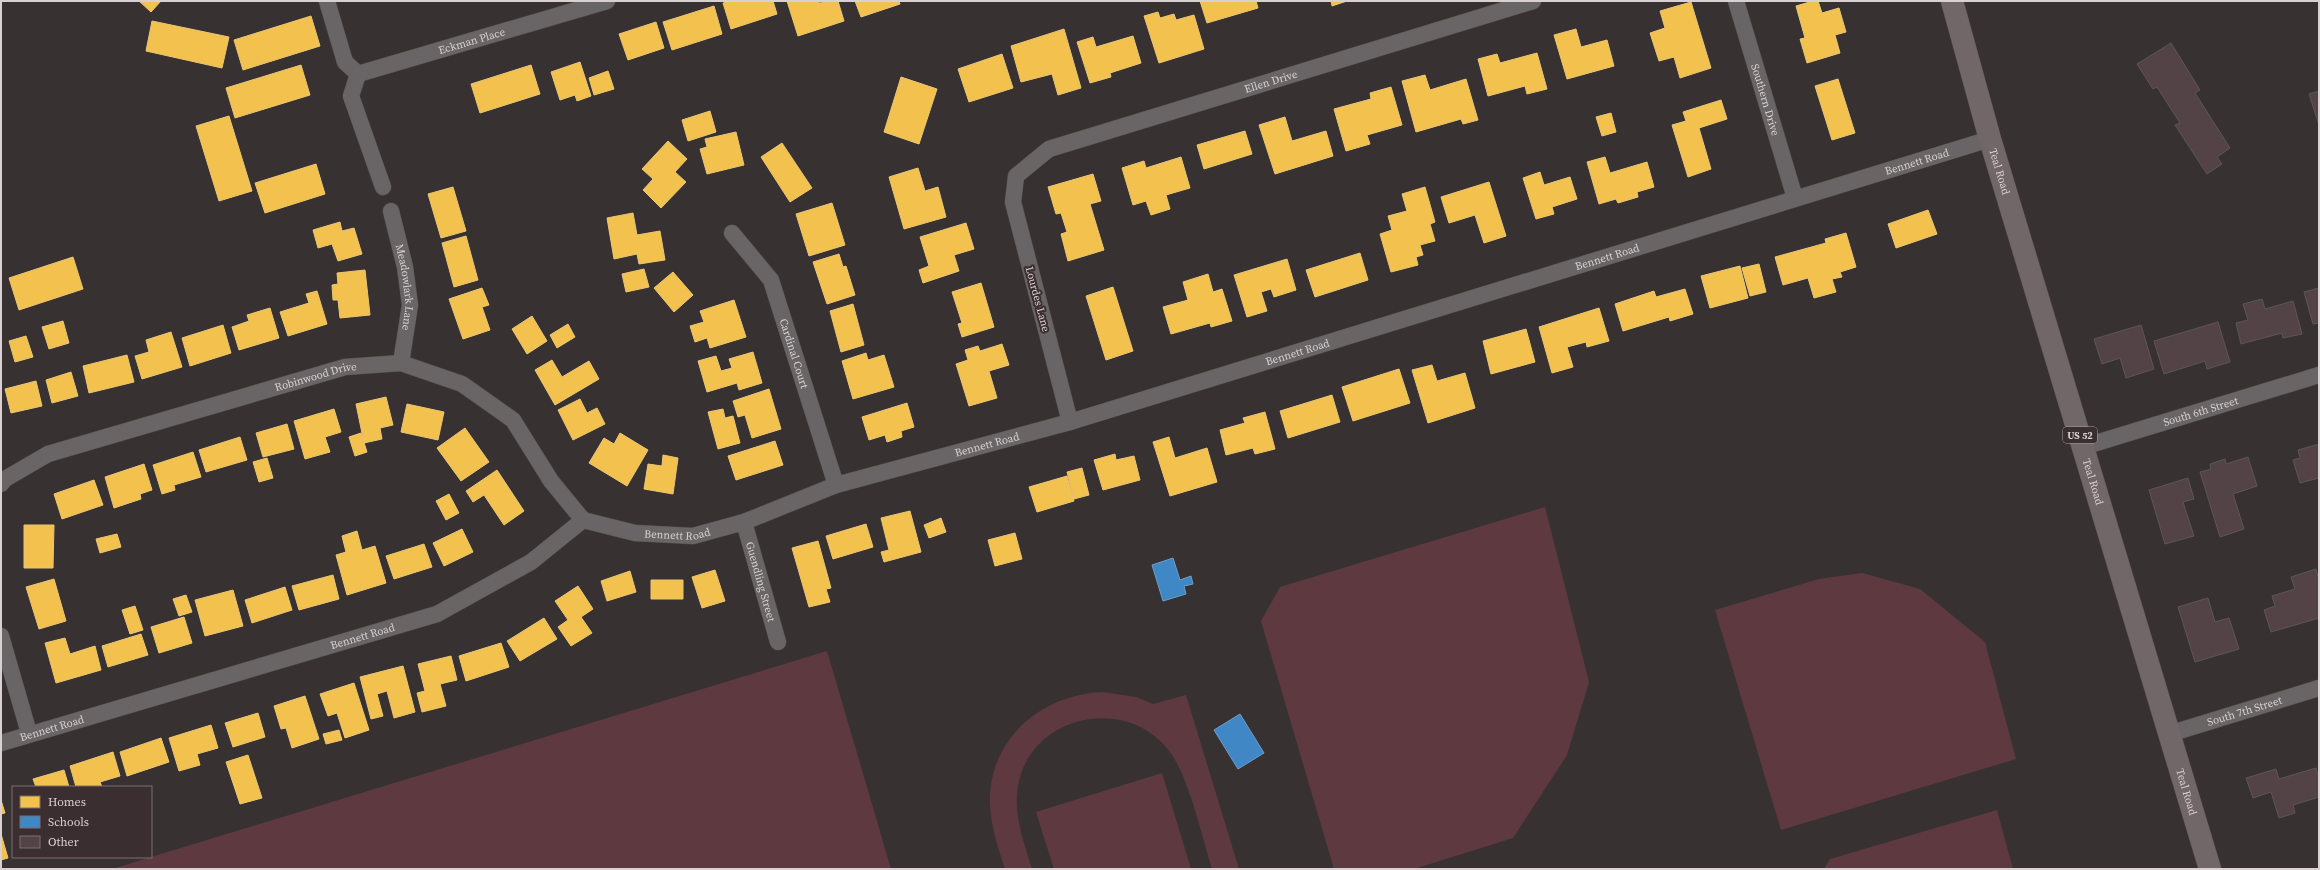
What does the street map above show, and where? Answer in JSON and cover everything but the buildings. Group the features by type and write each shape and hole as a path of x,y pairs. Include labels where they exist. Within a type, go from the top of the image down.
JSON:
{"main road":[{"name":"Teal Road","path":"1952,1 1990,139 2210,869"}],"street":[{"path":"327,1 345,62 358,74 351,96 383,187"},
{"name":"Eckman Place","path":"358,74 607,1"},
{"name":"Ellen Drive","path":"1016,176 1049,149 1533,1"},
{"name":"Southern Drive","path":"1736,1 1795,198"},
{"name":"Bennett Road","path":"1,743 29,733 437,614 531,562 583,520 635,533 693,536 744,522 836,485 1070,422 1990,139"},
{"name":"Lourdes Lane","path":"1016,176 1013,202 1070,422"},
{"name":"Meadowlark Lane","path":"391,211 405,267 410,305 401,363"},
{"name":"Cardinal Court","path":"732,233 771,280 836,485"},
{"name":"Robinwood Drive","path":"1,484 5,479 48,454 345,368 401,363 462,384 513,420 551,481 583,520"},
{"name":"South 6th Street","path":"2083,447 2319,375"},
{"name":"Guendling Street","path":"744,522 778,642"},
{"path":"1,636 29,733"},
{"name":"South 7th Street","path":"2169,734 2319,688"}],"shaded area":[{"path":"1545,507 1589,682 1567,755 1513,838 1414,869 1334,869 1261,621 1280,587"},
{"path":"1862,573 1920,589 1985,642 2016,759 1781,830 1715,610 1819,579"},
{"path":"827,651 891,869 112,869"},
{"path":"1102,692 1136,697 1153,704 1186,695 1239,869 1212,869 1189,792 1177,763 1170,752 1152,734 1130,723 1107,718 1083,720 1060,728 1041,742 1026,761 1018,786 1017,807 1020,828 1032,869 1005,869 993,829 990,804 992,781 998,760 1008,741 1022,725 1039,712 1058,702 1080,695"},
{"path":"1162,773 1191,869 1054,869 1036,812"},
{"path":"1997,810 2013,869 1824,869 1830,859"}]}
